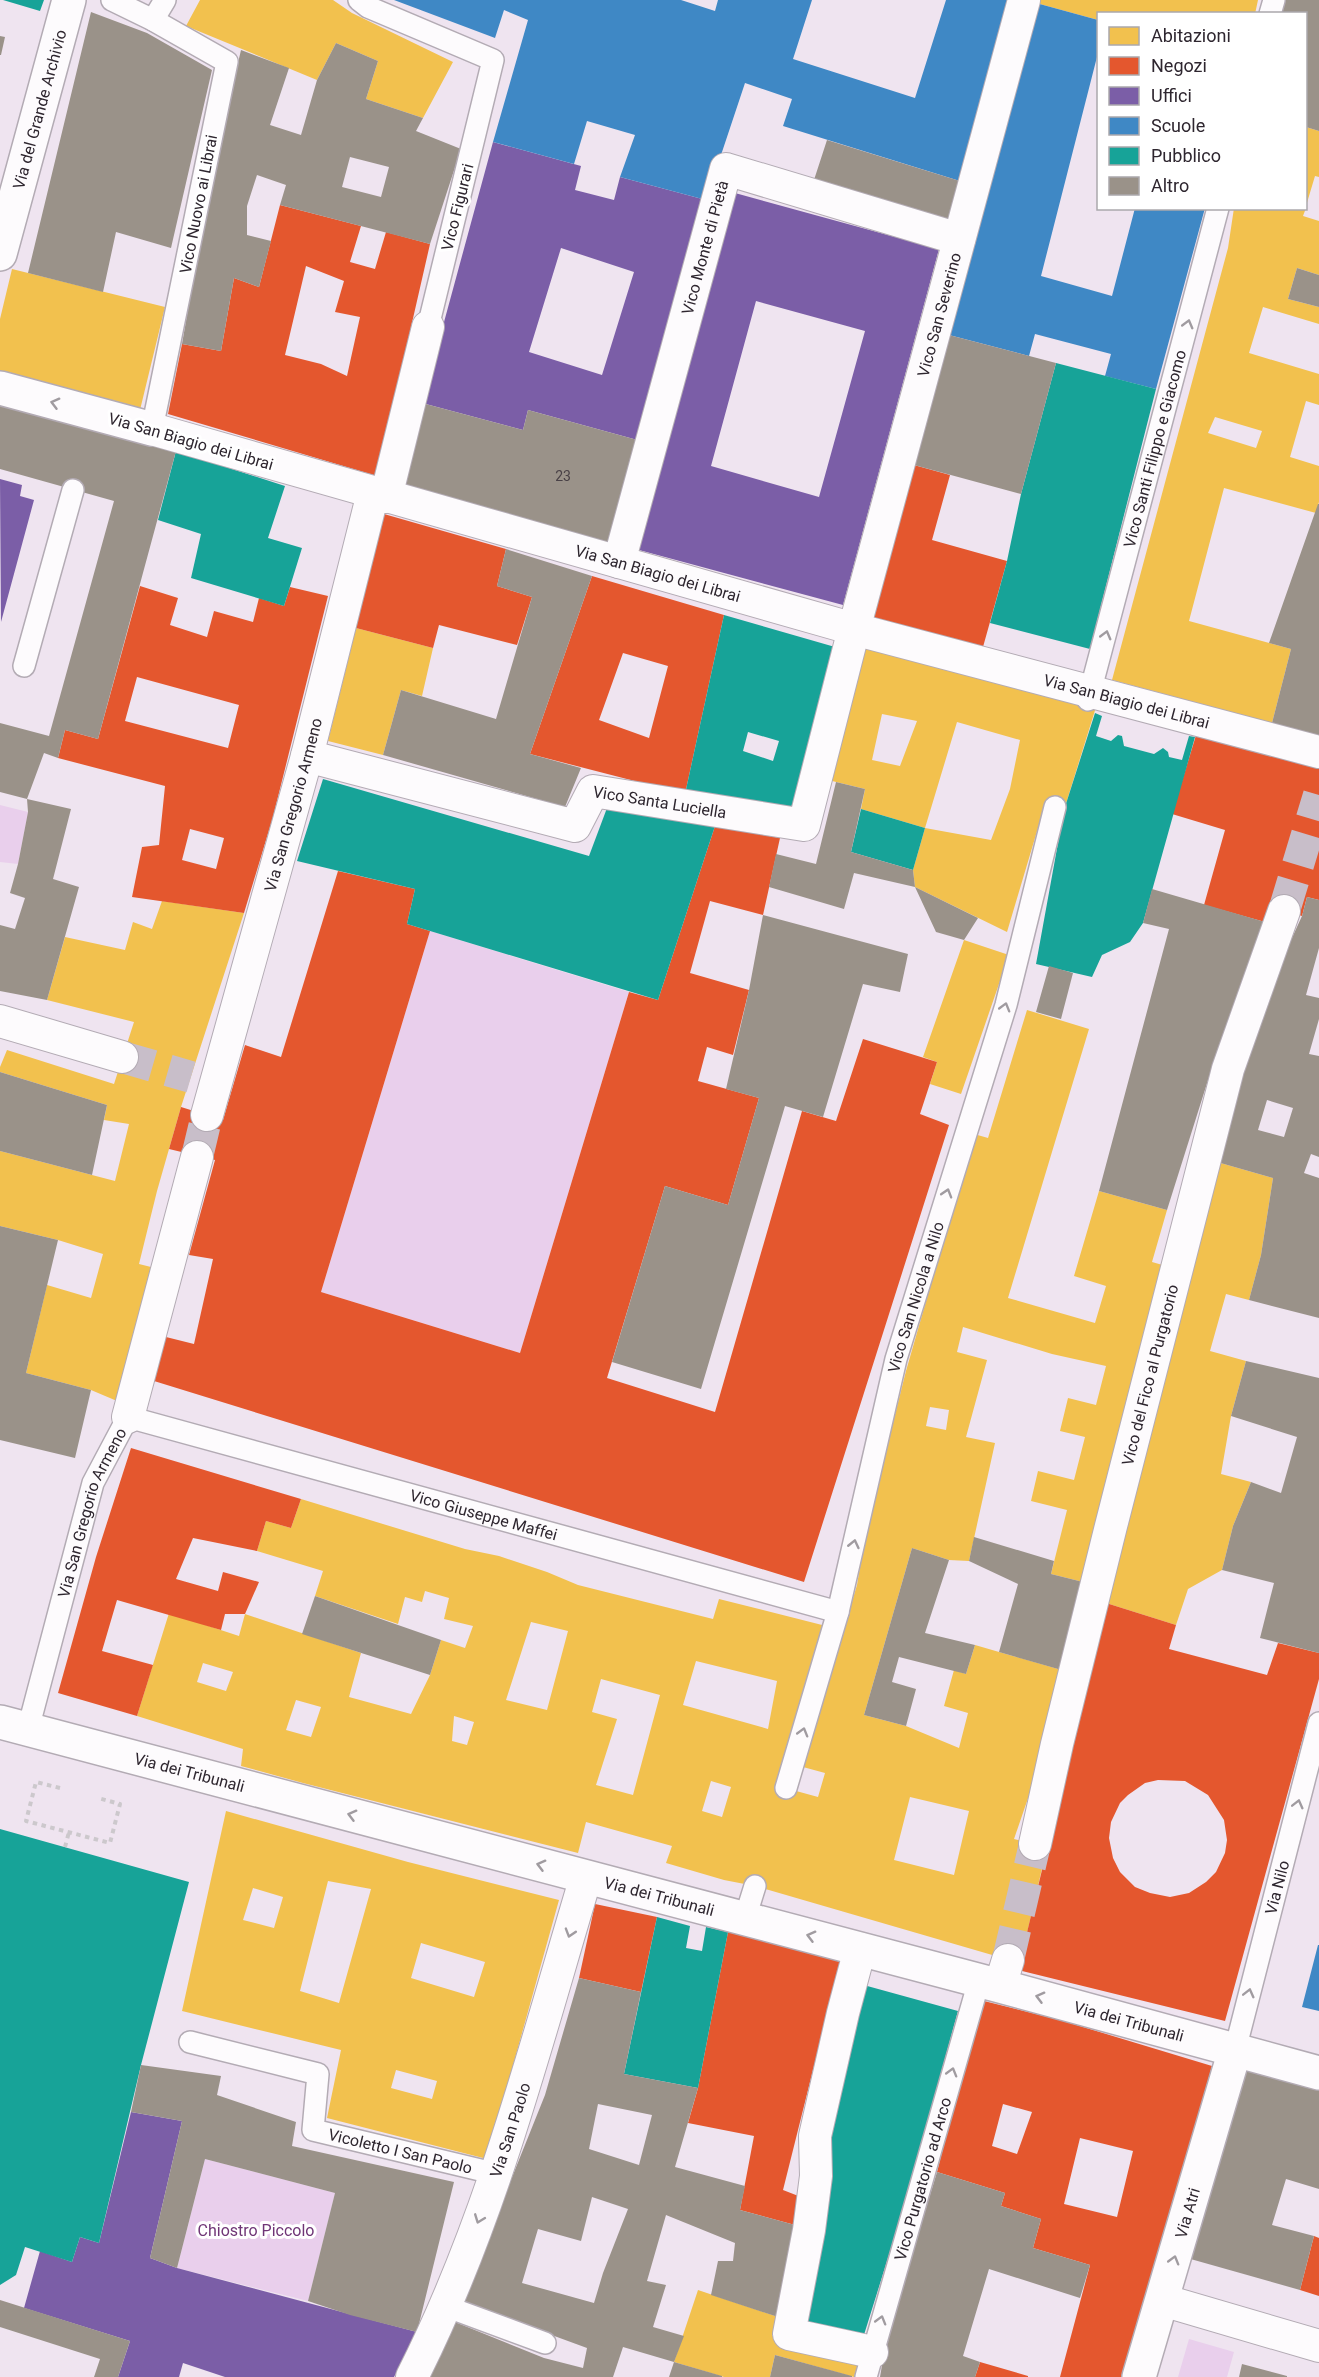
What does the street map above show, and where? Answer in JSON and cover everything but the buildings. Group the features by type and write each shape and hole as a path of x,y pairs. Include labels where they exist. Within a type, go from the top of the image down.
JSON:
{"street":[{"name":"Via del Grande Archivio","path":"0,254 69,0"},
{"name":"Vico San Severino","path":"854,629 1024,0"},
{"name":"Vico Monte di Pietà","path":"619,562 726,169 959,239"},
{"name":"Vico Figurari","path":"380,495 428,327"},
{"name":"Via San Biagio dei Librai","path":"0,388 92,420 152,429 1089,696 1319,752"},
{"name":"Via San Gregorio Armeno","path":"207,1115 204,1081 308,756 380,495"},
{"name":"Vico Santa Luciella","path":"308,756 575,826 593,791 804,825 854,629"},
{"name":"Vico del Fico al Purgatorio","path":"1035,1844 1111,1526 1228,1069 1284,911"},
{"path":"0,1021 122,1057"},
{"name":"Via San Gregorio Armeno","path":"128,1417 197,1157"},
{"name":"Via dei Tribunali","path":"14,1725 860,1949 996,1975 1235,2050 1319,2073"},
{"name":"Via San Paolo","path":"412,2377 436,2329 497,2174 586,1877"},
{"path":"860,1949 815,2136 816,2176 809,2230 789,2334 869,2365"},
{"name":"Via Atri","path":"1139,2377 1235,2050"},
{"path":"1162,2300 1319,2346"}],"lane":[{"path":"112,0 153,20 165,0"},
{"name":"Vico Figurari","path":"359,0 368,7 494,60 428,327"},
{"name":"Vico Nuovo ai Librai","path":"152,429 226,62 153,20"},
{"name":"Vico Santi Filippo e Giacomo","path":"1089,696 1217,210"},
{"path":"24,666 73,490"},
{"name":"Vico San Nicola a Nilo","path":"786,1788 838,1612 896,1359 1006,1005 1055,807"},
{"name":"Vico Giuseppe Maffei","path":"128,1417 838,1612"},
{"name":"Via San Gregorio Armeno","path":"14,1725 93,1483 128,1417"},
{"name":"Via Nilo","path":"1235,2050 1313,1767 1319,1724"},
{"path":"745,1918 755,1886"},
{"name":"Vico Purgatorio ad Arco","path":"869,2365 996,1975"},
{"name":"Vicoletto I San Paolo","path":"190,2042 318,2074 313,2130 497,2174"},
{"path":"445,2306 545,2343"}],"path":[{"path":"60,1788 36,1782 26,1821 110,1843 120,1804 98,1798"},
{"path":"65,1847 69,1832"}],"green space":[{"path":"0,805 28,812 18,864 0,862"},
{"path":"430,931 629,992 520,1353 321,1292"},
{"name":"Chiostro Piccolo","path":"205,2159 335,2193 308,2301 177,2268"},
{"path":"1189,2339 1234,2352 1227,2377 1178,2377"}],"tunnel":[{"path":"1284,911 1319,795"},
{"path":"122,1057 191,1077"},
{"path":"197,1157 207,1115"},
{"path":"1008,1960 1035,1844"}]}
